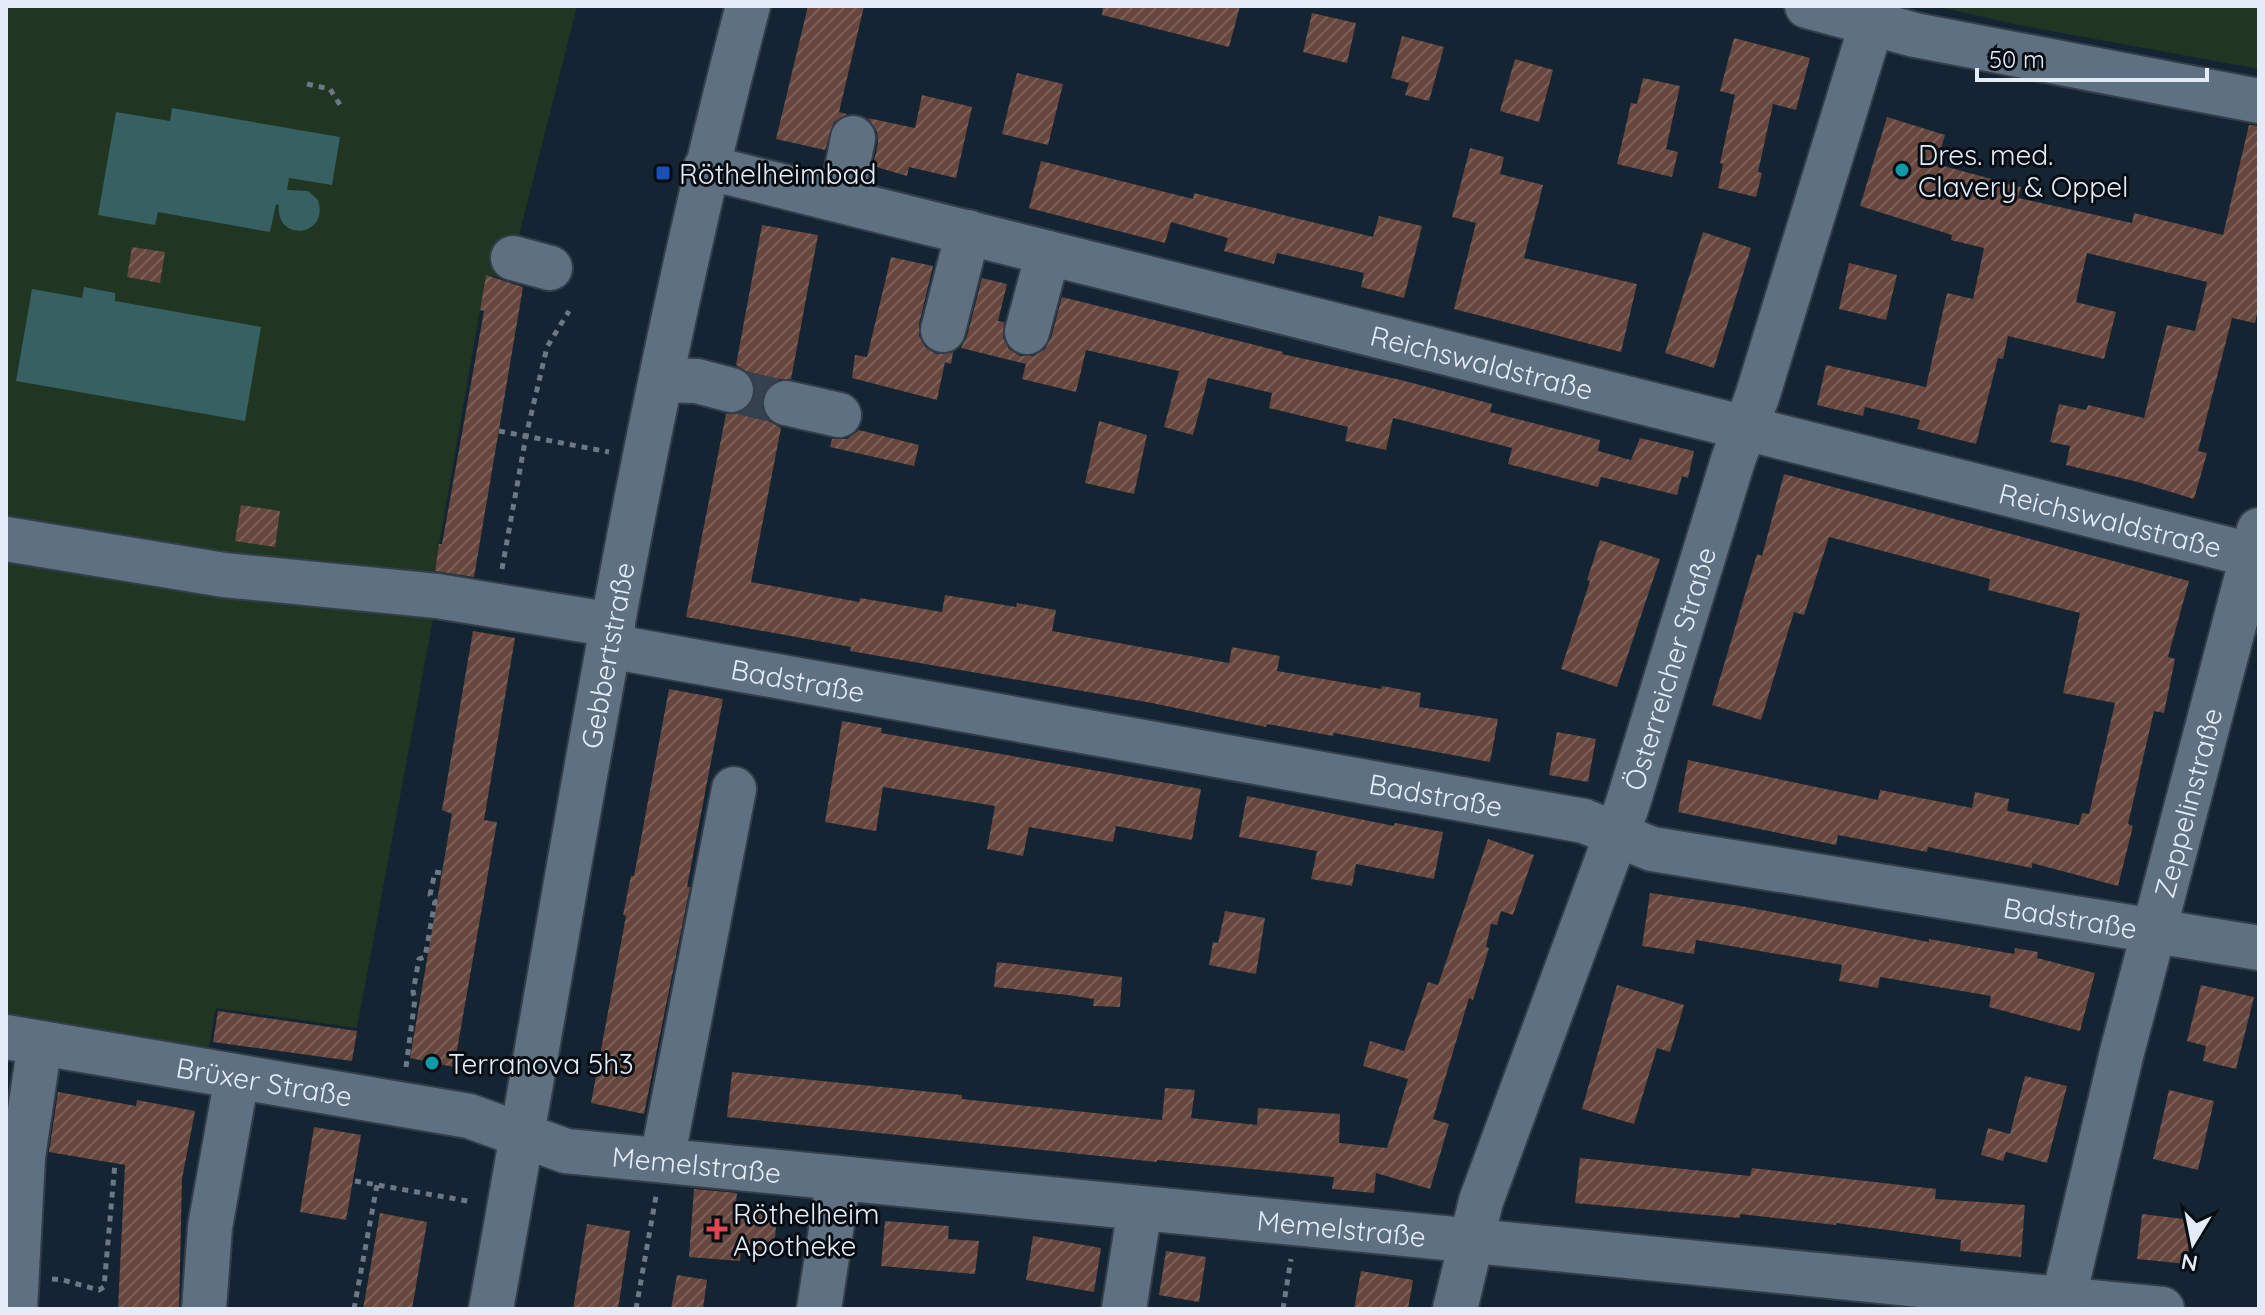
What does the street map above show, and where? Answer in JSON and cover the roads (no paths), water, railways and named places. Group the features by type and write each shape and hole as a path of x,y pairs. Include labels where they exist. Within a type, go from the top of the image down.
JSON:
{"street":[{"name":"Gebbertstraße","path":"491,1309 611,635 661,380 706,167 748,6"},
{"path":"1807,6 1915,35 2259,101"},
{"name":"Österreicher Straße","path":"1455,1309 1481,1201 1617,835 1872,23"},
{"name":"Reichswaldstraße","path":"706,167 857,177 968,232 1745,428 2257,547"},
{"path":"943,330 968,232"},
{"path":"1033,330 1048,253"},
{"path":"661,380 697,381 731,390"},
{"path":"786,403 839,415"},
{"name":"Badstraße","path":"6,539 224,575 437,596 496,606 611,635 1584,821 1652,849 2259,948"},
{"name":"Zeppelinstraße","path":"2062,1304 2121,1056 2257,547"},
{"path":"662,1160 734,789"},
{"path":"15,1308 23,1157 23,1040"},
{"name":"Brüxer Straße","path":"23,1040 401,1103 469,1116 522,1135"},
{"path":"204,1309 210,1227 237,1077"},
{"name":"Memelstraße","path":"522,1135 566,1151 1470,1240 2062,1304 2162,1309"},
{"path":"819,1309 839,1178"},
{"path":"1124,1309 1140,1208"}],"tunnel":[{"path":"731,390 786,403"}],"place":[{"name":"Dres. med. Clavery & Oppel","path":"1902,170"},
{"name":"Röthelheimbad","path":"663,173"},
{"name":"Terranova 5h3","path":"432,1063"},
{"name":"Röthelheim Apotheke","path":"717,1229"}]}
